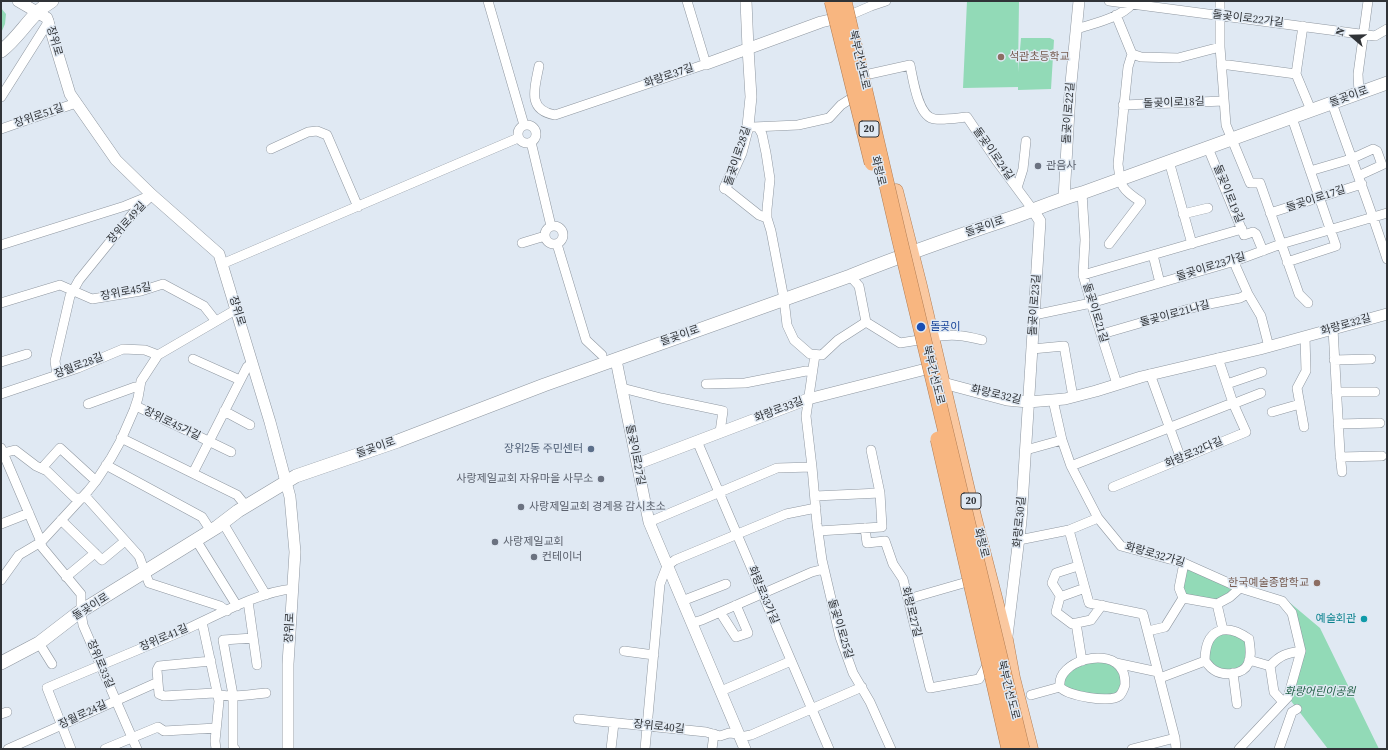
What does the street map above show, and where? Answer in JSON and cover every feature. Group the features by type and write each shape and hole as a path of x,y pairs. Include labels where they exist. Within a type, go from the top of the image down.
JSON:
{"highway":[{"name":"북부간선도로","path":"832,1 894,252 1009,749"},
{"name":"북부간선도로","path":"846,1 899,237 1022,749"}],"main road":[{"path":"5,48 38,12 52,1"},
{"name":"화랑로","path":"838,1 846,16 865,75 925,339 942,383 1007,647 1007,680 1016,749"},
{"name":"화랑로","path":"846,1 846,16 877,166 905,255"},
{"name":"돌곶이로","path":"1,663 39,643 80,612 211,531 246,506 296,476 398,441 544,385 1387,83"},
{"name":"화랑로","path":"925,339 926,369 993,656 1007,680 1031,749"},
{"path":"993,656 1001,662 1007,647"}],"street":[{"path":"18,1 44,15 49,21"},
{"path":"488,1 524,125"},
{"path":"687,1 706,64"},
{"name":"돌곶이로28길","path":"746,1 753,127 725,188 759,215 767,218"},
{"path":"846,16 886,1"},
{"name":"돌곶이로22길","path":"1064,198 1070,93 1079,1"},
{"name":"돌곶이로22가길","path":"1109,1 1375,36 1387,29"},
{"path":"1146,6 1154,1"},
{"path":"1220,1 1220,48 1226,125 1250,183 1260,183 1299,294 1308,303"},
{"path":"1359,93 1358,74 1368,1"},
{"path":"1077,29 1116,15 1127,10 1132,4"},
{"path":"1109,244 1141,202 1125,191 1120,179 1118,164 1123,105 1128,68 1132,54 1116,15"},
{"name":"화랑로37길","path":"539,66 534,95 536,102 540,110 546,114 555,115 706,64 821,22 846,16"},
{"name":"장위로","path":"1,97 49,21"},
{"name":"장위로","path":"49,21 70,94 116,160 152,195 219,254 237,309 290,497 295,552 288,664 288,749"},
{"path":"1303,26 1296,74 1311,110"},
{"path":"1132,54 1141,57 1178,58 1220,48"},
{"path":"1222,64 1296,74"},
{"name":"돌곶이로24길","path":"865,75 910,65 918,101 927,115 934,120 967,117 996,160 1033,210"},
{"path":"753,127 798,125 829,118 841,105 861,92"},
{"name":"돌곶이로18길","path":"1123,105 1224,102"},
{"name":"장위로51길","path":"1,129 76,103"},
{"path":"1332,103 1372,217 1385,247 1387,259"},
{"path":"1287,262 1336,246 1292,118"},
{"path":"524,125 530,126 535,130 535,138 531,142 522,142 518,138 519,129 524,125"},
{"name":"돌곶이로28길","path":"753,127 762,134 766,153 770,179 767,218 771,231 784,299"},
{"path":"271,149 308,132 317,131 327,135 358,206"},
{"path":"222,264 518,138"},
{"name":"돌곶이로24길","path":"1017,188 1023,169 1026,141"},
{"path":"531,142 551,226"},
{"name":"돌곶이로19길","path":"1208,148 1244,235 1253,232 1256,234 1263,251"},
{"path":"1310,171 1351,159 1373,148 1378,150 1384,158"},
{"name":"돌곶이로17길","path":"1270,213 1320,198 1360,180 1382,165 1384,158"},
{"path":"1169,162 1192,244"},
{"name":"돌곶이로21길","path":"1082,193 1085,240 1083,275 1117,384"},
{"name":"장위로49길","path":"1,245 125,206 152,195"},
{"name":"장위로49길","path":"56,375 55,361 70,296 79,280 134,212 152,195"},
{"path":"1184,214 1208,208"},
{"name":"돌곶이로23길","path":"1028,402 1040,221 1033,210"},
{"name":"돌곶이로23가길","path":"1034,315 1091,303 1235,261 1281,244 1387,213"},
{"path":"551,226 560,228 563,233 562,239 557,244 550,243 545,236 546,230 551,226"},
{"path":"1083,275 1153,256 1242,229"},
{"path":"522,243 545,236"},
{"path":"557,244 586,340 602,354"},
{"path":"1153,256 1160,283"},
{"path":"1235,261 1236,267 1248,294 1261,316 1269,347"},
{"path":"850,276 858,286 866,322 900,343 947,335 964,335 982,340"},
{"name":"장위로45길","path":"2,300 60,284 92,299 141,291 163,284 204,306 215,320"},
{"name":"돌곶이로21나길","path":"1102,334 1199,306 1240,298 1248,294"},
{"path":"784,299 787,325 794,340 810,354 822,355 838,340 866,322"},
{"path":"158,355 215,320 237,309"},
{"name":"화랑로32길","path":"942,383 1007,400 1028,402 1073,397 1150,374 1269,347 1387,314"},
{"path":"1333,329 1342,472"},
{"path":"1304,337 1306,371 1297,388 1304,427"},
{"path":"1032,349 1064,346 1073,397"},
{"name":"장월로28길","path":"1,394 56,375 123,349 145,350 158,355"},
{"path":"1,362 27,354"},
{"name":"장위로45가길","path":"1,580 19,555 40,542 96,481 121,438 136,406 141,381 158,355"},
{"name":"돌곶이로25길","path":"815,355 806,416 818,531 824,569 840,637 853,672 870,702 891,749"},
{"name":"화랑로32다길","path":"1112,487 1246,432 1233,403 1218,358"},
{"path":"193,359 240,380"},
{"path":"1334,360 1371,359"},
{"name":"돌곶이로27길","path":"616,360 648,522 745,749"},
{"path":"193,473 240,380 247,367 252,362"},
{"name":"화랑로33길","path":"637,464 808,399 926,369"},
{"path":"706,384 745,383 806,371 812,372"},
{"path":"1227,384 1262,372"},
{"path":"1150,374 1181,459"},
{"path":"88,404 135,387 140,387"},
{"path":"622,388 661,398 723,410 720,432"},
{"path":"1336,392 1375,392"},
{"path":"1071,466 1261,393"},
{"name":"화랑로32가길","path":"1053,400 1062,440 1071,466 1098,518 1121,546 1184,563 1240,588 1282,602 1292,613 1302,651"},
{"name":"화랑로30길","path":"1007,647 1019,540 1028,402"},
{"path":"1272,412 1300,404"},
{"name":"장위로45가길","path":"136,406 231,452"},
{"path":"224,411 250,425"},
{"path":"1338,424 1380,423"},
{"path":"121,438 238,495 246,506"},
{"path":"1026,450 1062,440"},
{"name":"화랑로33가길","path":"697,441 829,749"},
{"path":"42,468 60,448 96,481"},
{"path":"2,452 15,450 47,471 75,498 87,498 139,556 144,573 149,583 220,606 227,611"},
{"path":"818,531 882,527 880,493 871,450"},
{"name":"장위로33길","path":"2,452 29,513 42,547 81,594 80,612 83,624 137,749"},
{"path":"1340,457 1382,456"},
{"path":"106,465 202,517 211,531"},
{"path":"648,522 777,468 812,467"},
{"path":"815,496 880,493"},
{"path":"645,749 660,584 667,566 675,560 786,514 816,508"},
{"path":"1,524 29,513"},
{"path":"1019,540 1069,530 1098,518"},
{"path":"61,520 102,560 125,541"},
{"path":"223,523 266,595"},
{"name":"화랑로27길","path":"865,528 867,543 885,541 893,564 903,579 930,688 979,679 993,656"},
{"path":"1069,530 1089,603 1143,614 1175,738 1176,749"},
{"path":"196,540 237,606"},
{"path":"66,576 95,553"},
{"path":"1183,598 1178,588 1184,563"},
{"path":"1061,597 1052,583 1056,573 1078,566"},
{"path":"692,623 812,572 824,569"},
{"path":"908,599 975,580"},
{"path":"682,601 726,584"},
{"path":"1085,588 1060,597 1056,612 1072,624 1091,620 1102,605"},
{"path":"1183,598 1217,604 1230,597 1240,588"},
{"name":"장위로41길","path":"61,725 47,688 248,601 282,590 293,589"},
{"path":"1148,631 1165,627 1183,598"},
{"path":"248,601 257,665"},
{"path":"1217,604 1222,630"},
{"path":"720,612 736,638 748,633 736,605"},
{"path":"202,622 219,700 215,741 216,749"},
{"path":"1076,623 1082,661"},
{"path":"1222,630 1239,632 1249,639 1251,653 1249,660 1248,665 1241,671 1224,674 1213,670 1205,661 1205,649 1210,638 1222,630"},
{"path":"235,749 233,747 233,695 223,640 253,638"},
{"path":"39,643 52,664"},
{"path":"1239,749 1288,697 1302,651 1288,653 1277,658 1270,666 1274,692 1283,702"},
{"path":"624,652 654,655"},
{"path":"1060,687 1062,676 1071,667 1082,661 1099,658 1107,659 1159,675 1205,661"},
{"path":"1249,660 1270,666"},
{"path":"211,661 159,666 157,670 159,694 164,696 214,693 218,695 266,693"},
{"path":"721,691 791,661"},
{"path":"1060,687 1065,691 1099,699 1112,699 1119,696 1124,688 1125,681 1122,668 1115,662"},
{"path":"1232,673 1237,704"},
{"name":"장월로24길","path":"8,749 158,682"},
{"path":"1031,695 1060,687"},
{"path":"740,736 751,735 862,688"},
{"path":"1279,749 1292,712 1297,709"},
{"name":"장위로40길","path":"578,719 648,726 720,736 729,732 740,736"},
{"path":"611,749 614,723"},
{"path":"61,725 71,749"},
{"path":"105,749 158,727 164,731 216,728"},
{"path":"712,749 714,734"},
{"path":"1132,749 1175,738"}],"green space":[{"path":"967,1 1019,1 1018,72 1021,38 1050,38 1054,40 1051,89 1018,90 1018,87 963,88"},
{"path":"1,8 6,14 5,24 1,33"},
{"path":"1184,563 1240,588 1217,604 1183,598"},
{"name":"화랑어린이공원","path":"1282,601 1289,602 1320,628 1379,749 1328,749 1288,697 1301,651 1292,613"},
{"path":"1223,630 1249,639 1251,653 1241,671 1213,670 1205,649"},
{"path":"1095,658 1119,665 1125,681 1119,696 1073,693 1060,684 1062,676"}],"place":[{"name":"석관초등학교","path":"1001,57"},
{"name":"관음사","path":"1038,166"},
{"name":"돌곶이","path":"921,327"},
{"name":"장위2동 주민센터","path":"591,449"},
{"name":"사랑제일교회 자유마을 사무소","path":"601,479"},
{"name":"사랑제일교회 경계용 감시초소","path":"521,507"},
{"name":"사랑제일교회","path":"495,542"},
{"name":"컨테이너","path":"534,557"},
{"name":"한국예술종합학교","path":"1317,583"},
{"name":"예술회관","path":"1364,619"}]}
